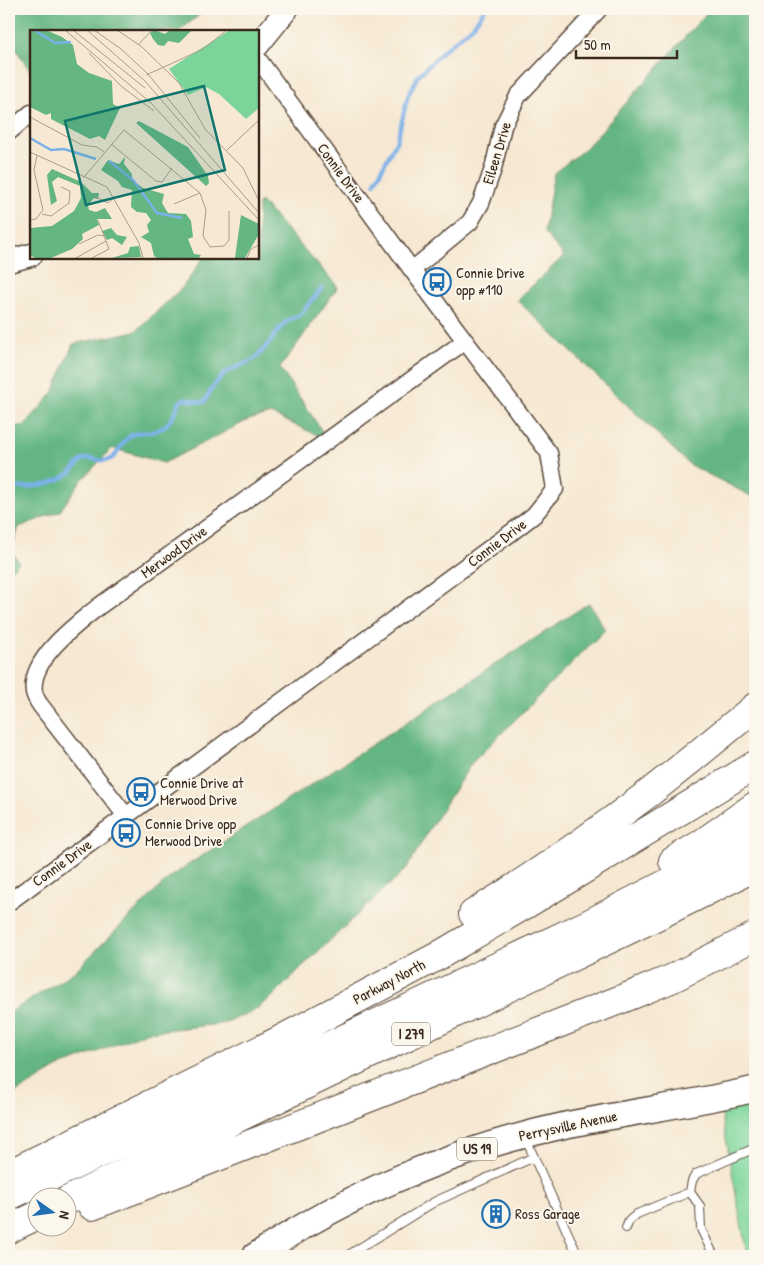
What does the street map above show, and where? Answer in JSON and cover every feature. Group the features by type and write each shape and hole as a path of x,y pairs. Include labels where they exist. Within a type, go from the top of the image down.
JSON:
{"highway":[{"path":"124,1117 509,892 571,850 649,793 755,706"},
{"name":"Parkway North","path":"9,1174 276,1042 438,956 569,879 755,765"},
{"path":"9,1196 558,925 682,856 755,806"},
{"path":"703,864 755,833"},
{"path":"36,1183 588,924 755,838"},
{"name":"I 279","path":"78,1195 643,923 755,867"},
{"path":"78,1211 598,1010 673,978 755,936"}],"main road":[{"name":"Perrysville Avenue","path":"255,1256 289,1234 358,1196 393,1180 458,1155 529,1146 599,1119 684,1104 755,1088"}],"street":[{"path":"259,43 287,9"},
{"name":"Eileen Drive","path":"412,270 470,222 482,203 493,169 503,126 518,96 600,9"},
{"name":"Connie Drive","path":"9,902 512,532 534,515 555,489 549,453 259,60"},
{"path":"9,132 30,114"},
{"path":"9,261 30,255"},
{"name":"Merwood Drive","path":"126,816 36,698 34,691 36,673 49,652 65,634 98,607 465,341"}],"lane":[{"path":"347,1256 529,1146 578,1256"},
{"path":"714,1256 701,1229 700,1206 690,1192 692,1181 696,1174 755,1148"},
{"path":"626,1228 629,1221 637,1214 690,1192"}],"green space":[{"path":"9,9 207,9 180,30 30,30 30,70 9,39"},
{"path":"710,9 755,9 755,498 690,465 517,300 564,256 544,232 554,173 586,148"},
{"path":"261,201 338,287 280,368 328,440 271,414 248,420 164,463 112,448 80,482 60,511 19,527 11,552 19,562 9,572 9,428 25,425 53,393 73,344 136,331 183,287 202,259 259,259 259,203"},
{"path":"589,603 605,630 471,764 407,868 272,997 251,1013 220,1024 147,1032 57,1068 9,1095 9,1013 74,972 171,876"},
{"path":"755,1103 755,1256 747,1256 721,1111"}],"waterway":[{"path":"374,184 397,140 408,96 418,76 445,49 472,27 485,9"},
{"path":"9,488 33,487 57,480 71,472 80,461 87,458 104,461 111,459 133,434 152,432 163,428 173,417 179,402 184,399 204,402 213,387 225,373 256,358 280,328 287,321 300,315 322,288"}],"place":[{"name":"Connie Drive opp #110","path":"437,282"},
{"name":"Connie Drive at Merwood Drive","path":"141,792"},
{"name":"Connie Drive opp Merwood Drive","path":"126,833"},
{"name":"Ross Garage","path":"496,1214"}]}
